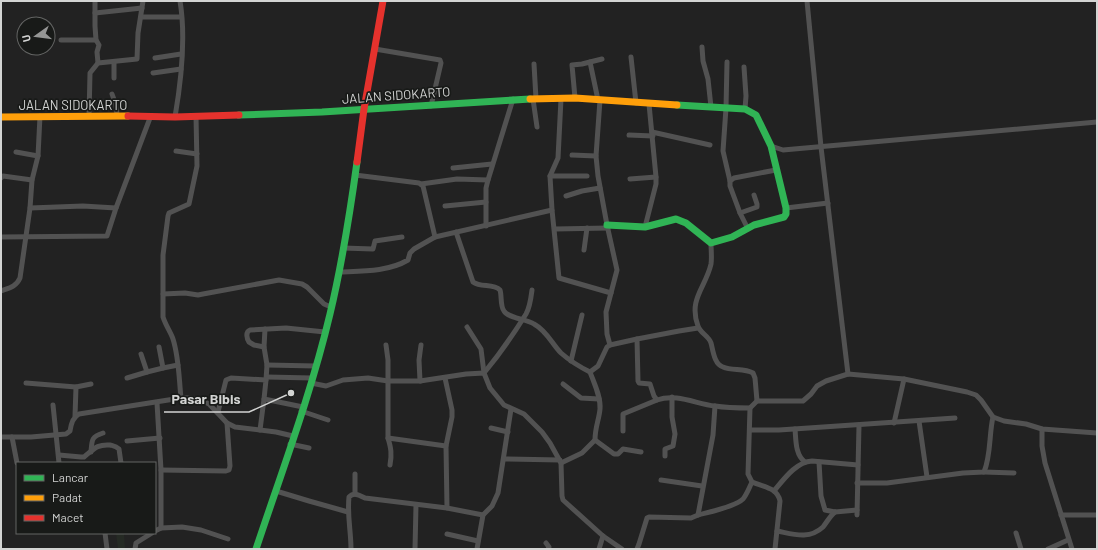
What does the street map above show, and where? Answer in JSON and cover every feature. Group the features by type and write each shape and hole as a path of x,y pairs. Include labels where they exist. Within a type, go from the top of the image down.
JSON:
{"street":[{"path":"89,116 90,73 98,63 97,52 99,45 96,40 95,1"},
{"path":"98,63 137,59 143,1"},
{"path":"175,117 183,46 180,1"},
{"path":"256,549 316,366 331,307 339,272 364,110 384,1"},
{"path":"807,1 821,148 848,374"},
{"path":"95,13 142,8"},
{"path":"141,17 181,17"},
{"path":"61,40 96,40"},
{"path":"702,47 703,61 707,71 711,107"},
{"path":"375,48 440,60 441,63 431,106"},
{"path":"155,58 181,54"},
{"path":"631,58 636,103"},
{"path":"575,98 572,65 602,59"},
{"path":"114,62 114,78"},
{"path":"590,62 599,100 596,156 600,188 617,270 606,312 607,334 610,345"},
{"path":"727,62 723,154 730,186 740,213 748,229"},
{"path":"534,64 534,99 537,127"},
{"path":"710,243 732,237 754,225 784,217 786,214 786,208 771,146 756,115 745,109 746,96 744,67"},
{"path":"153,73 181,69"},
{"path":"112,94 116,105 117,116"},
{"path":"561,98 558,155 557,162 550,176 559,278 611,293"},
{"name":"JALAN SIDOKARTO","path":"1,117 117,116 150,118 364,110 513,99 561,98 745,109"},
{"path":"486,226 486,188 492,164 513,99"},
{"path":"645,227 656,184 649,104"},
{"path":"1,291 11,288 18,283 20,278 30,208 32,180 38,156 40,116"},
{"path":"181,398 178,365 173,337 166,327 163,317 163,255 167,218 169,213 189,204 197,166 196,116"},
{"path":"1,237 107,236 150,118"},
{"path":"771,146 783,150 821,148 1097,122"},
{"path":"629,135 652,134 710,146"},
{"path":"176,151 197,154"},
{"path":"16,152 38,156"},
{"path":"572,155 596,156"},
{"path":"453,168 492,164"},
{"path":"730,181 734,178 776,170"},
{"path":"355,175 421,184 457,179 488,180"},
{"path":"1,178 3,176 32,180"},
{"path":"550,176 587,176"},
{"path":"630,180 656,177"},
{"path":"421,184 423,186 434,237"},
{"path":"566,196 582,191 600,188"},
{"path":"740,213 757,207 754,195"},
{"path":"445,206 486,202"},
{"path":"786,208 828,204"},
{"path":"30,208 83,206 116,208"},
{"path":"339,272 376,270 408,260 410,253 414,249 434,237 552,210"},
{"path":"555,229 607,226 645,227 679,219 710,243 711,264 698,292 696,303 695,316 698,328 710,340 718,364 722,367 739,369 753,373 755,378 757,401"},
{"path":"584,250 587,228"},
{"path":"456,232 473,282 478,285 497,287 501,294 504,312 511,316 535,324 547,334 561,353 570,361 590,372 599,399 600,410 595,429 595,440 582,452 561,462 504,459"},
{"path":"343,248 373,249 375,241 402,236"},
{"path":"163,294 185,293 198,295 279,280 302,284 324,304 331,307"},
{"path":"218,412 226,380 231,378 267,378 311,381 326,386 343,380 368,378 388,381 420,381 466,374 484,373 498,356 526,315 532,290"},
{"path":"570,361 582,315"},
{"path":"467,327 481,349 484,373 490,388 504,405 520,412 532,420 546,438 561,462 562,498 603,536 622,549"},
{"path":"590,372 598,366 607,347 610,345 698,328"},
{"path":"264,346 248,342 247,333 250,330 265,329 299,329 325,332"},
{"path":"260,430 268,365 264,346 265,329"},
{"path":"637,339 638,381 641,384 650,384 657,400"},
{"path":"386,345 388,360 388,438 392,456 390,465"},
{"path":"420,381 419,360 421,345"},
{"path":"159,347 163,368"},
{"path":"141,354 147,372"},
{"path":"127,378 178,365"},
{"path":"268,365 316,366"},
{"path":"775,549 780,501 779,496 768,487 752,482 748,474 750,408 757,401 803,401 818,386 826,381 848,374 904,379 976,395 993,417 1004,421 1026,424 1042,429 1097,433"},
{"path":"445,378 452,410 446,446 447,508"},
{"path":"894,423 904,379"},
{"path":"26,383 76,387 91,384"},
{"path":"563,384 585,400 599,399"},
{"path":"1,437 57,436 68,434 75,416 76,387"},
{"path":"623,431 624,414 664,398 672,397 715,406 750,408"},
{"path":"665,456 666,449 673,446 675,434 672,417 672,397"},
{"path":"75,416 88,412 156,403 181,398 201,400 209,404 227,423 235,427 276,432 293,436"},
{"path":"264,399 302,409 328,420"},
{"path":"156,403 160,438 161,470 158,478 161,528"},
{"path":"53,404 60,462"},
{"path":"698,515 702,486 713,435 715,406"},
{"path":"477,549 483,516 492,506 498,493 511,409"},
{"path":"984,472 987,466 993,417"},
{"path":"750,430 795,429 955,418"},
{"path":"919,421 927,477"},
{"path":"161,470 229,470 227,423"},
{"path":"819,462 821,496 824,507 827,511 857,513 859,425"},
{"path":"491,428 508,432"},
{"path":"795,429 796,444 800,457 805,462"},
{"path":"1042,429 1042,446 1045,463 1072,549"},
{"path":"91,452 92,440 94,437 103,433"},
{"path":"12,437 17,462"},
{"path":"127,441 160,438"},
{"path":"388,438 446,446"},
{"path":"595,440 614,454 618,454 623,449 641,452"},
{"path":"290,444 308,448"},
{"path":"59,455 76,460 84,457 101,445 114,446 119,449 121,462"},
{"path":"774,491 786,477 805,462 858,466"},
{"path":"858,483 887,483 963,473 1014,473"},
{"path":"355,474 355,494"},
{"path":"661,480 702,486"},
{"path":"636,549 647,518 691,518 741,501 752,482"},
{"path":"276,490 309,502 348,512"},
{"path":"351,549 348,512 349,497 355,494 365,498 447,508 483,516"},
{"path":"414,549 416,505"},
{"path":"777,531 799,536 810,534 823,527 835,512"},
{"path":"1062,515 1097,514"},
{"path":"156,530 161,528 182,527 201,530 228,539"},
{"path":"1016,532 1021,549"},
{"path":"105,534 106,549"},
{"path":"138,534 139,540"},
{"path":"134,549 134,545 139,540 150,534"},
{"path":"447,534 478,541"},
{"path":"599,549 603,536"},
{"path":"1048,549 1060,547 1068,540"}],"shaded area":[{"path":"116,534 124,534 125,549 118,549"}],"traffic: fast":[{"path":"239,115 322,112 530,99"},
{"path":"607,225 645,227 676,219 686,223 711,243 732,237 754,225 784,217 786,214 786,208 771,146 756,115 745,109 677,105"},
{"path":"256,549 296,432 322,344 342,257 357,162"}],"traffic: slow":[{"path":"530,99 575,98 677,105"},
{"path":"1,117 128,116"}],"traffic: jam":[{"path":"357,162 364,109 383,1"},
{"path":"128,116 175,117 239,115"}],"place":[{"name":"Pasar Bibis","path":"291,393"}]}
